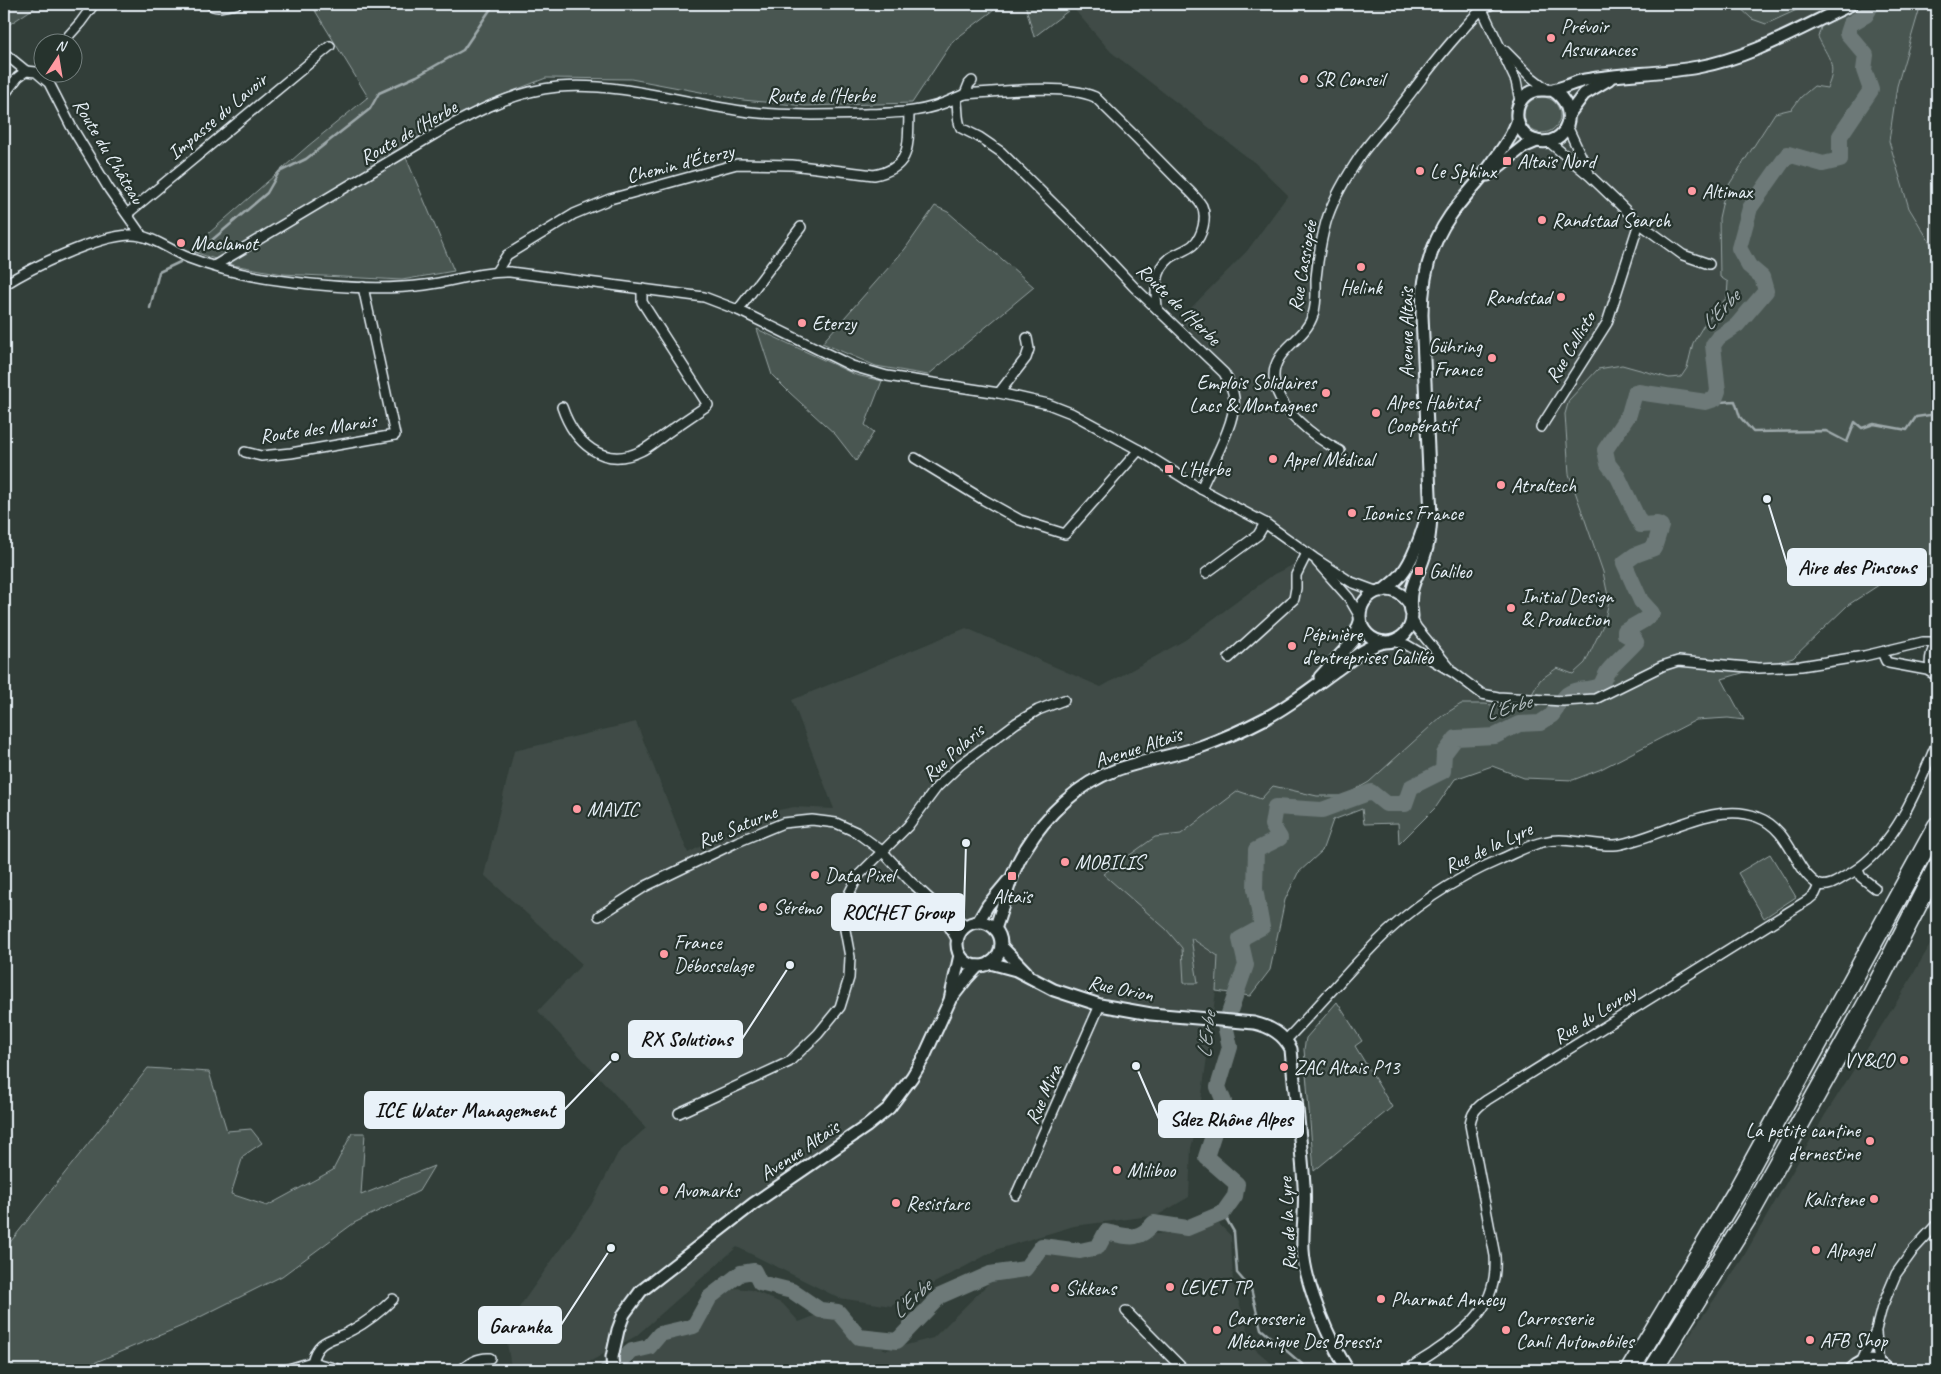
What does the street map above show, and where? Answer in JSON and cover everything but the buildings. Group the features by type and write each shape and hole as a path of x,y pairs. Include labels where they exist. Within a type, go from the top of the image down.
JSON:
{"highway":[{"path":"1630,1370 1736,1193 1937,826"},
{"path":"1655,1367 1753,1209 1870,998 1937,867"}],"main road":[{"path":"1856,1367 1873,1363 1882,1368"}],"street":[{"path":"72,32 94,4"},
{"path":"210,4 218,7 236,4"},
{"path":"1492,4 1481,6 1516,81 1520,101"},
{"name":"Rue Cassiopée","path":"1340,451 1322,442 1290,413 1275,387 1275,367 1286,348 1307,329 1314,314 1320,247 1327,220 1345,180 1368,144 1390,120 1481,6"},
{"path":"1709,264 1683,255 1639,223 1590,176 1543,141 1528,138 1521,131 1517,122 1516,111 1520,101 1529,92 1541,89 1550,90 1586,80 1699,67 1736,58 1847,6"},
{"path":"1500,45 1530,76 1561,96 1567,104 1569,114 1567,126 1560,136 1543,141"},
{"name":"Impasse du Lavoir","path":"127,214 330,46"},
{"path":"4,53 26,71 18,77 4,95"},
{"name":"Route du Château","path":"26,71 32,70"},
{"path":"1569,114 1584,94 1612,77"},
{"path":"961,96 972,80"},
{"name":"Route du Château","path":"48,82 71,126 109,189 142,236"},
{"name":"Route de l'Herbe","path":"214,266 435,134 464,119 528,92 559,87 614,88 749,112 799,116 909,112 938,106 961,96"},
{"path":"961,96 1042,90 1087,94 1095,97 1201,204 1204,218 1198,239 1193,245 1166,262 1158,278 1156,289 1157,307"},
{"name":"Route de l'Herbe","path":"961,96 957,121 961,128 979,137 1001,152 1086,235 1134,287 1224,373 1233,391 1232,416 1201,489"},
{"name":"Chemin d'Éterzy","path":"496,272 507,256 574,214 610,199 737,164 792,165 874,175 886,173 897,167 908,150 909,112"},
{"name":"Avenue Altaïs","path":"1411,614 1412,584 1429,541 1431,517 1422,291 1425,270 1432,248 1444,226 1479,182 1513,133 1517,122"},
{"path":"1567,126 1590,176"},
{"name":"Avenue Altaïs","path":"1479,182 1523,147 1543,141"},
{"name":"Rue Callisto","path":"1541,427 1607,322 1639,223"},
{"path":"738,310 802,227"},
{"path":"4,285 23,272 107,238 129,235 142,236 188,258 259,278 334,286 364,287 424,285 496,272 528,274 704,297 738,310 852,366 887,376 999,393 1048,404 1071,412 1139,450 1201,489 1265,523 1351,582 1380,591 1392,591 1401,595 1407,602 1417,628 1454,673"},
{"name":"Route des Marais","path":"245,452 261,456 291,453 395,435 364,287"},
{"path":"1134,287 1156,289"},
{"path":"562,408 566,420 582,442 598,453 616,456 641,451 708,405 642,302 642,288"},
{"path":"999,393 1026,358 1029,349 1027,338"},
{"path":"916,458 1020,520 1065,534 1139,450"},
{"name":"Avenue Altaïs","path":"1380,591 1400,577 1406,567 1422,533 1429,500"},
{"path":"1206,572 1258,535 1265,523"},
{"path":"1311,555 1348,598 1369,636 1407,645 1454,673 1482,694 1498,697 1596,699 1662,666 1678,661 1759,668 1824,663 1924,642 1937,643 1930,660 1931,670 1935,675"},
{"path":"1229,658 1294,599 1296,575 1311,555"},
{"path":"1360,620 1365,601 1380,591"},
{"path":"1389,642 1406,632 1411,614"},
{"name":"Avenue Altaïs","path":"1308,691 1353,641 1360,620"},
{"name":"Avenue Altaïs","path":"995,929 1012,876 1025,849 1038,829 1053,812 1090,783 1115,770 1185,752 1226,737 1281,710 1363,651 1389,642"},
{"path":"1882,652 1889,663 1922,669 1935,675"},
{"name":"Rue Polaris","path":"679,1114 789,1062 818,1034 840,1007 849,978 850,956 843,919 847,898 858,876 908,826 937,788 974,754 1016,722 1038,710 1064,700"},
{"path":"1819,885 1829,885 1858,870 1878,851 1897,824 1915,792 1937,743"},
{"name":"Rue de la Lyre","path":"1348,1370 1339,1357 1324,1321 1310,1286 1306,1267 1303,1249 1304,1187 1291,1049 1286,1040 1374,945 1428,899 1473,871 1541,842 1556,839 1614,845 1638,840 1707,817 1728,813 1744,813 1758,817 1773,826 1785,840 1812,880 1819,885"},
{"name":"Rue Saturne","path":"598,916 646,886 737,842 783,823 812,820 836,823 856,832 882,851 934,903 973,924"},
{"path":"1858,870 1861,877 1874,888"},
{"name":"Avenue Altaïs","path":"973,924 1012,876"},
{"name":"Rue du Levray","path":"1408,1370 1468,1326 1484,1307 1493,1286 1496,1271 1495,1256 1470,1125 1471,1118 1476,1109 1487,1100 1808,900 1815,894 1819,885"},
{"name":"Rue Saturne","path":"934,903 957,940"},
{"path":"986,923 995,929 1001,946 999,953 990,963 978,966 965,961 960,955 957,940 960,933 973,924 986,923"},
{"name":"Rue Orion","path":"1001,946 1033,978"},
{"name":"Avenue Altaïs","path":"613,1370 612,1357 618,1330 624,1314 641,1290 753,1204 867,1126 889,1108 912,1078 924,1057 950,1000 960,955"},
{"name":"Rue Orion","path":"990,963 1005,966 1033,978 1054,990 1100,1005 1150,1014 1266,1026 1286,1040"},
{"name":"Avenue Altaïs","path":"950,1000 978,966"},
{"name":"Rue Mira","path":"1016,1195 1100,1005"},
{"path":"1856,1367 1872,1342 1888,1292 1896,1274 1937,1224"},
{"path":"312,1362 318,1346 324,1341 351,1331 393,1299"},
{"path":"1126,1311 1184,1370"},
{"path":"1872,1342 1882,1368"},
{"path":"461,1370 475,1360 490,1358"},
{"path":"285,1370 312,1362 341,1370"}],"shaded area":[{"path":"4,4 40,4 4,28"},
{"path":"311,4 1002,4 953,41 912,103 805,106 743,100 631,79 546,78 505,94 402,148 454,271 402,280 283,274 233,265 194,252 200,241 308,146 368,97"},
{"path":"1025,4 1077,4 1034,37"},
{"path":"1077,4 1736,4 1752,19 1781,18 1810,4 1828,4 1818,37 1832,66 1833,76 1827,88 1819,86 1801,97 1719,218 1720,277 1728,282 1727,298 1705,323 1693,343 1687,368 1681,377 1669,378 1656,373 1569,400 1565,414 1569,474 1603,572 1609,601 1604,623 1585,663 1573,674 1557,668 1540,680 1525,708 1461,704 1442,716 1369,782 1344,796 1317,796 1297,793 1190,938 1218,956 1216,991 1198,1123 1191,1148 1189,1197 1158,1215 1074,1226 998,1249 891,1306 839,1298 737,1247 636,1336 575,1370 504,1370 511,1367 507,1343 518,1309 591,1205 618,1153 646,1128 538,1011 582,964 484,875 514,751 636,722 688,853 763,813 794,807 834,809 792,700 966,628 1101,687 1185,640 1274,574 1295,564 1300,555 1252,523 1205,497 1238,414 1240,397 1236,381 1180,319 1247,251 1288,195 1255,163 1111,52 1072,7"},
{"path":"1736,4 1810,4 1766,24 1752,19"},
{"path":"1828,4 1921,4 1897,86 1889,141 1909,208 1937,254 1937,566 1899,572 1848,605 1793,658 1722,679 1744,720 1728,718 1696,720 1599,770 1573,780 1524,778 1492,766 1455,779 1436,807 1399,844 1398,823 1364,824 1362,809 1333,820 1322,851 1298,873 1285,900 1270,970 1250,996 1216,991 1218,956 1191,938 1198,983 1184,983 1182,948 1166,929 1103,874 1155,837 1181,834 1238,791 1261,799 1273,786 1317,796 1344,796 1369,782 1442,716 1461,704 1485,704 1524,708 1540,680 1557,668 1573,674 1585,663 1604,623 1609,601 1603,572 1569,474 1565,414 1569,400 1598,369 1622,365 1669,378 1681,377 1687,368 1693,343 1705,323 1727,297 1728,282 1720,277 1719,218 1725,191 1775,113 1792,109 1801,97 1814,86 1827,88 1832,67 1818,37"},
{"path":"1921,4 1937,4 1937,254 1909,208 1889,141 1897,86"},
{"path":"1542,97 1549,98 1555,102 1559,108 1559,122 1555,128 1549,132 1542,133 1535,132 1529,128 1525,122 1524,115 1525,108 1529,102 1535,98"},
{"path":"935,206 948,212 1034,287 928,375 876,366 822,343 905,249"},
{"path":"757,329 856,375 882,381 865,425 874,432 856,461 835,434 772,375"},
{"path":"1770,854 1796,897 1764,918 1738,873"},
{"path":"1937,933 1937,1370 1665,1370 1741,1261 1825,1115 1901,995"},
{"path":"1337,1002 1362,1041 1355,1046 1392,1107 1314,1171 1304,1049 1306,1038"},
{"path":"148,1068 209,1072 227,1131 251,1129 262,1143 243,1156 231,1194 267,1206 333,1170 352,1133 365,1133 361,1195 434,1166 419,1191 354,1223 282,1276 182,1326 77,1370 4,1370 4,1250"},
{"path":"1219,1224 1231,1236 1233,1284 1254,1348 1279,1370 636,1370 632,1358 649,1351 665,1337 696,1330 710,1302 736,1288 752,1290 783,1304 799,1322 814,1316 839,1318 850,1336 887,1350 933,1338 992,1280 1028,1273 1043,1254 1073,1258 1092,1255 1112,1239 1191,1230"}],"waterway":[{"path":"195,253 267,193 279,172 306,159 370,109 379,93 417,76 463,50 494,4"},
{"name":"L'Erbe","path":"1564,698 1571,692 1597,687 1601,684 1608,671 1636,642 1625,634 1625,631 1652,613 1641,601 1624,563 1635,555 1654,548 1661,526 1657,524 1641,525 1618,477 1608,464 1605,450 1629,414 1635,393 1706,402 1715,399 1718,391 1713,345 1718,338 1737,325 1766,291 1762,277 1749,266 1739,248 1750,208 1788,154 1823,164 1840,160 1840,136 1871,90 1864,70 1866,55 1847,33 1850,24 1866,15 1872,4"},
{"path":"150,308 159,272 180,262"},
{"path":"1715,399 1720,402 1735,401 1740,417 1753,432 1826,431 1847,442 1855,422 1862,428 1874,424 1907,430 1916,417 1937,414"},
{"name":"L'Erbe","path":"607,1370 632,1351 649,1347 660,1334 694,1326 710,1297 741,1273 754,1271 760,1283 792,1291 820,1310 838,1312 859,1337 897,1341 940,1296 990,1274 1025,1269 1042,1246 1080,1251 1098,1247 1106,1232 1138,1236 1154,1223 1187,1228 1223,1213 1235,1196 1237,1184 1206,1157 1224,1102 1218,1087 1230,1047 1225,1025 1246,965 1240,939 1262,927 1255,889 1256,850 1280,838 1272,825 1275,807 1322,810 1371,792 1386,804 1405,804 1411,787 1443,771 1444,754 1456,738 1495,736 1519,724 1540,723 1552,715 1557,708"},
{"path":"1223,1213 1234,1232 1237,1273 1251,1289 1261,1329 1309,1370"}],"place":[{"name":"Prévoir Assurances","path":"1551,38"},
{"name":"SR Conseil","path":"1304,79"},
{"name":"Altaïs Nord","path":"1507,161"},
{"name":"Le Sphinx","path":"1420,171"},
{"name":"Altimax","path":"1692,191"},
{"name":"Randstad Search","path":"1542,220"},
{"name":"Maclamot","path":"181,243"},
{"name":"Helink","path":"1361,267"},
{"name":"Randstad","path":"1561,297"},
{"name":"Eterzy","path":"802,323"},
{"name":"Gühring France","path":"1492,358"},
{"name":"Emplois Solidaires Lacs & Montagnes","path":"1326,393"},
{"name":"Alpes Habitat Coopératif","path":"1376,413"},
{"name":"Appel Médical","path":"1273,459"},
{"name":"L'Herbe","path":"1169,469"},
{"name":"Atraltech","path":"1501,485"},
{"name":"Aire des Pinsons","path":"1767,499"},
{"name":"Iconics France","path":"1352,513"},
{"name":"Galileo","path":"1419,571"},
{"name":"Initial Design & Production","path":"1511,608"},
{"name":"Pépinière d'entreprises Galiléo","path":"1292,646"},
{"name":"MAVIC","path":"577,809"},
{"name":"ROCHET Group","path":"966,843"},
{"name":"MOBILIS","path":"1065,862"},
{"name":"Data Pixel","path":"815,875"},
{"name":"Altaïs","path":"1012,876"},
{"name":"Sérémo","path":"763,907"},
{"name":"France Débosselage","path":"664,954"},
{"name":"RX Solutions","path":"790,965"},
{"name":"ICE Water Management","path":"615,1057"},
{"name":"VY&CO","path":"1904,1060"},
{"name":"Sdez Rhône Alpes","path":"1136,1066"},
{"name":"ZAC Altais P13","path":"1284,1067"},
{"name":"La petite cantine d'ernestine","path":"1870,1141"},
{"name":"Miliboo","path":"1117,1170"},
{"name":"Avomarks","path":"664,1190"},
{"name":"Kalistene","path":"1874,1199"},
{"name":"Resistarc","path":"896,1203"},
{"name":"Garanka","path":"611,1248"},
{"name":"Alpagel","path":"1816,1250"},
{"name":"LEVET TP","path":"1170,1287"},
{"name":"Sikkens","path":"1055,1288"},
{"name":"Pharmat Annecy","path":"1381,1299"},
{"name":"Carrosserie Mécanique Des Bressis","path":"1217,1330"},
{"name":"Carrosserie Canli Automobiles","path":"1506,1330"},
{"name":"AFB Shop","path":"1810,1340"}]}
